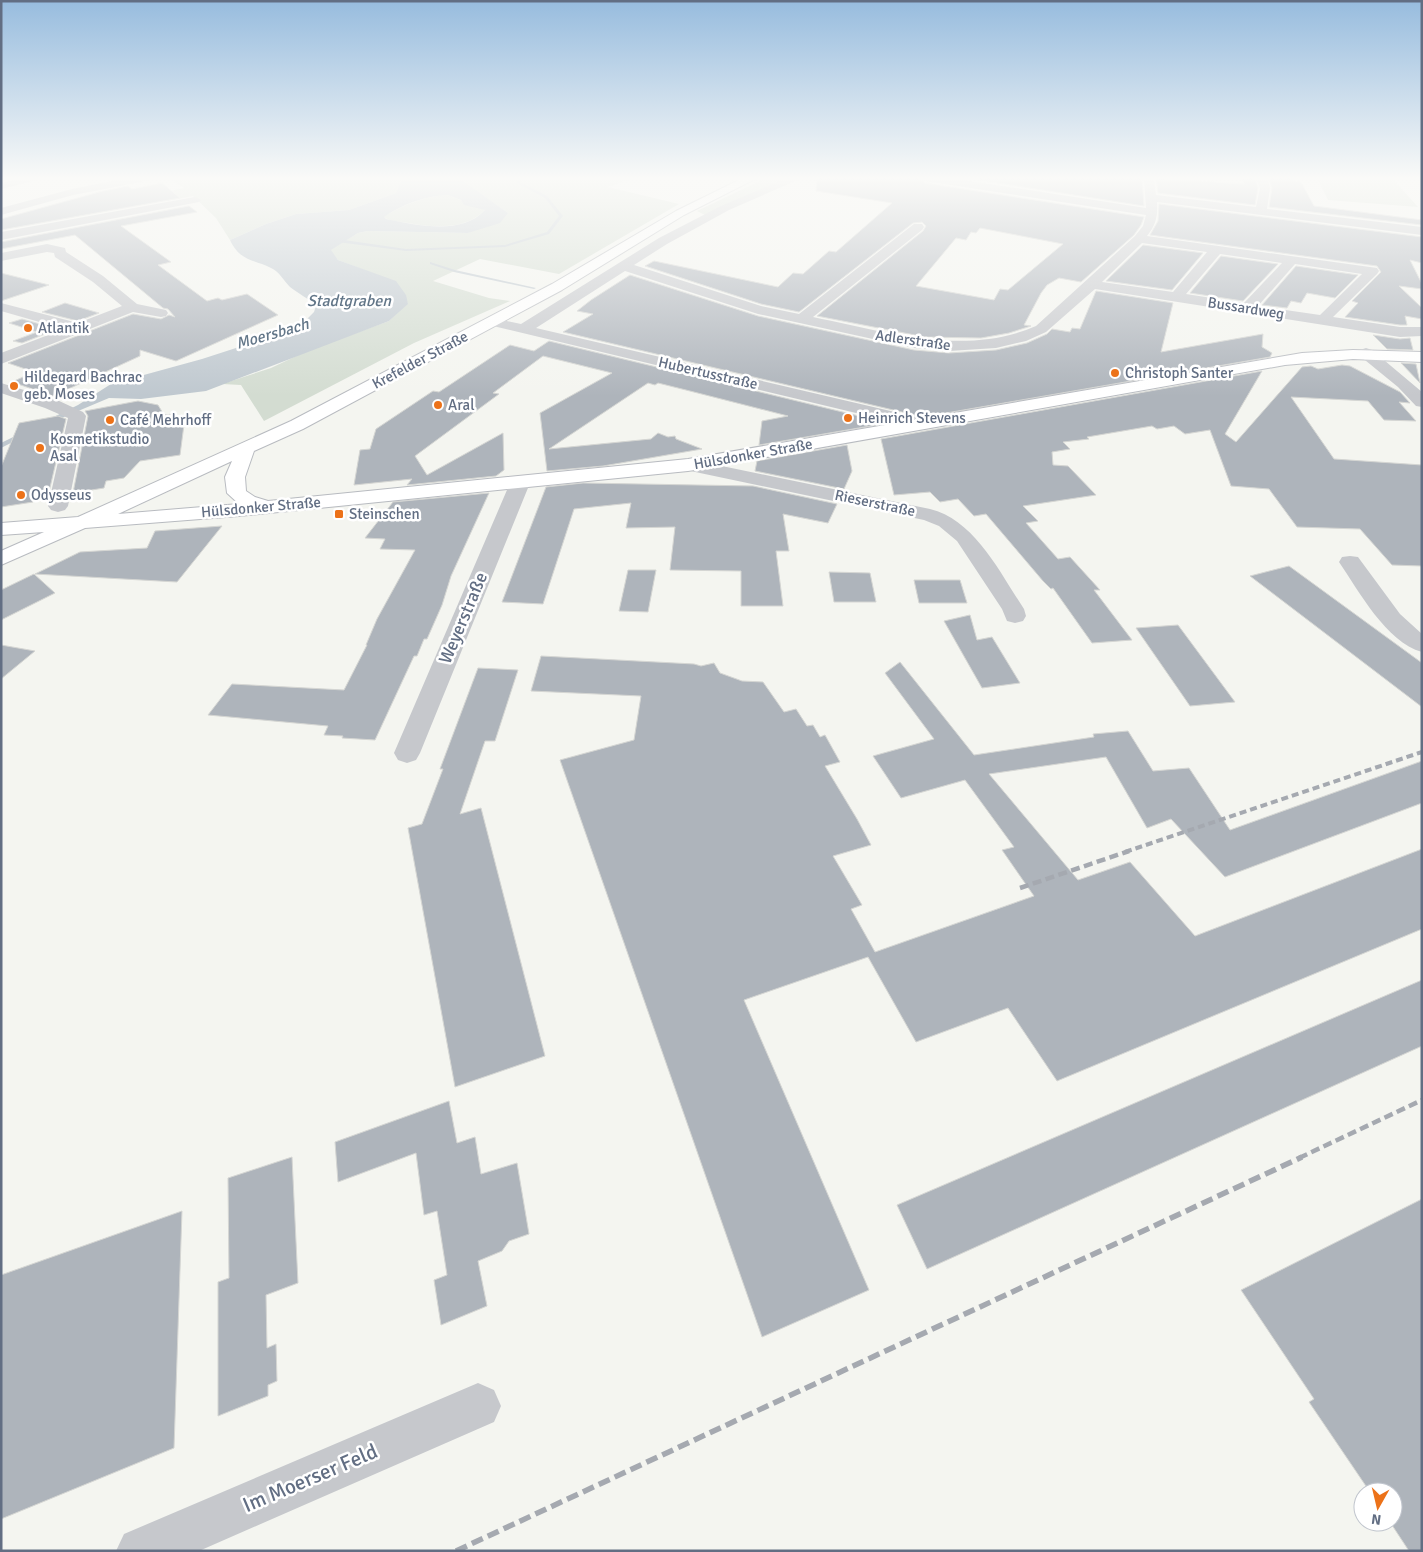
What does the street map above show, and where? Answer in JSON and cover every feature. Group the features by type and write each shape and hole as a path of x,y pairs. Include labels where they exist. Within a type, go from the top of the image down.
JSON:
{"main road":[{"name":"Krefelder Straße","path":"1,559 297,425 557,287 618,250"},
{"name":"Hülsdonker Straße","path":"1,529 266,507 688,465 1323,354 1366,353 1422,357"},
{"path":"246,449 235,477 237,494 248,501 266,507"}],"street":[{"path":"6,250 17,254"},
{"path":"1,257 35,250"},
{"path":"524,329 648,250"},
{"path":"801,320 889,250"},
{"name":"Adlerstraße","path":"624,266 758,310 914,343 949,346 996,344 1021,338 1041,329 1127,250"},
{"path":"1176,298 1217,250"},
{"path":"1221,250 1372,271 1325,320"},
{"path":"1,266 60,254 98,279 132,307 161,313"},
{"path":"1248,308 1293,259"},
{"name":"Bussardweg","path":"1092,284 1400,332 1422,331"},
{"path":"1,307 78,328"},
{"path":"1,360 132,307"},
{"name":"Hubertusstraße","path":"492,322 923,424"},
{"path":"1366,353 1404,384 1422,402"},
{"path":"1,388 51,404 77,416 58,506"},
{"name":"Rieserstraße","path":"688,465 930,515 946,522 965,537 1013,609 1014,616"},
{"name":"Weyerstraße","path":"406,753 520,483"},
{"path":"1350,562 1403,631 1415,642 1422,644"},
{"name":"Im Moerser Feld","path":"142,1551 478,1406"}],"shaded area":[{"path":"330,250 599,250 559,274 480,259 433,281 489,298 510,301 414,343 264,421 241,385 222,384 271,368 307,351 389,321 408,303 364,270 338,260"}],"water":[{"name":"Stadtgraben","path":"237,250 331,250 338,260 396,281 406,295 408,304 389,321 206,391 141,399 109,398 52,422 1,448 1,443 78,405 111,384 202,359 261,340 305,321 314,312 316,306 290,287 274,269 242,256"}],"building":[{"path":"94,250 155,250 171,262 158,265 207,301 218,298 222,300 247,294 278,315 176,361 140,350 140,356 53,396 12,382 34,372 8,363 133,314 161,319 169,315 175,317 168,309 163,308"},
{"path":"838,250 878,250 799,312 761,304 645,266 654,261 778,287 793,273 803,274 829,251"},
{"path":"899,250 946,250 916,286 994,300 1000,289 1008,290 1055,250 1117,250 1081,282 1059,278 1047,285 1024,325 1031,326 1009,333 981,338 925,337 817,316"},
{"path":"1137,250 1184,250 1203,253 1172,290 1106,281"},
{"path":"1263,250 1422,250 1422,263 1410,260 1422,284 1422,289 1399,286 1422,308 1422,319 1405,316 1407,325 1400,325 1345,317 1358,303 1352,301 1381,272 1377,266"},
{"path":"1221,256 1278,264 1243,301 1190,293"},
{"path":"1296,266 1358,275 1335,298 1307,293 1301,303 1291,301 1287,308 1262,305"},
{"path":"1,273 49,285 1,301"},
{"path":"630,275 758,316 914,350 949,353 996,350 1027,343 1047,334 1052,329 1070,332 1072,328 1080,329 1096,291 1173,303 1161,352 1263,334 1262,347 1272,353 1270,357 923,417 563,332 593,314 577,311"},
{"path":"65,303 99,313 78,321 42,312"},
{"path":"22,319 58,329 22,343 13,341 37,332 9,323"},
{"path":"1373,335 1400,339 1410,338 1413,350 1387,349"},
{"path":"549,341 888,423 759,445 762,421 788,416 658,383 655,385 648,383 549,449 651,439 658,433 668,437 675,436 676,439 702,449 603,466 547,471 540,413 612,373 543,356 493,393 499,394 415,456 427,475 503,433 504,470 496,476 407,485 412,479 354,485 360,450 370,449 376,429 433,391 439,392 510,345 534,351"},
{"path":"1401,363 1416,364 1420,383"},
{"path":"1342,365 1350,366 1400,392 1410,403 1399,402 1416,421 1384,420 1368,401 1291,397 1334,459 1422,465 1422,566 1392,565 1360,529 1297,527 1269,489 1231,486 1210,430 1185,434 1174,426 1157,429 1152,426 1087,437 1089,439 1063,442 1070,449 1052,452 1053,465 1068,466 1096,495 1023,506 1038,521 1026,523 1058,559 1070,557 1100,590 1094,590 1132,640 1092,643 1053,588 1051,589 1043,581 986,514 974,516 958,499 940,502 930,492 894,495 881,439 1262,371 1225,434 1236,442 1302,367 1311,366 1318,369"},
{"path":"138,401 158,405 164,415 173,414 173,419 185,417 180,455 140,461 124,478 106,481 104,488 73,493 88,416 85,411"},
{"path":"58,416 66,419 48,496 34,498 33,502 1,507 1,467 19,423"},
{"path":"847,445 852,471 844,489 755,471 757,461"},
{"path":"583,483 753,486 837,504 828,523 783,514 789,551 776,551 783,606 741,606 741,571 670,570 675,527 626,528 631,503 574,509 543,604 502,602 546,487"},
{"path":"489,493 451,576 442,605 427,639 424,639 417,656 414,656 375,740 324,735 328,726 208,715 232,684 344,690 367,645 377,619 415,550 380,549 385,539 365,538 393,502"},
{"path":"222,526 177,582 35,574 80,552 147,548 155,531"},
{"path":"1289,566 1422,663 1422,707 1250,576"},
{"path":"628,570 656,570 648,612 619,611"},
{"path":"829,572 870,573 876,602 834,602"},
{"path":"34,574 55,593 1,620 1,590"},
{"path":"914,580 960,580 967,603 919,603"},
{"path":"970,615 977,640 992,637 1020,683 982,688 944,621"},
{"path":"1178,625 1235,702 1190,706 1136,628"},
{"path":"1,645 35,651 1,679"},
{"path":"541,656 694,664 701,666 714,663 720,673 742,681 763,682 784,712 796,709 807,726 813,725 820,737 825,735 840,762 825,766 871,845 833,856 862,905 851,909 875,952 1034,896 1002,850 1014,847 965,780 901,798 873,756 934,739 885,673 900,662 974,755 1094,737 1093,734 1128,731 1153,771 1189,768 1230,830 1422,761 1422,803 1225,877 1171,819 1147,828 1106,757 989,774 1078,880 1130,862 1195,936 1422,849 1422,929 1057,1081 1008,1008 916,1042 868,957 744,1000 869,1290 762,1337 560,760 634,740 641,696 531,691"},
{"path":"478,668 518,670 495,741 485,741 460,814 481,808 545,1056 455,1087 408,828 422,824 443,769 440,769"},
{"path":"1422,980 1422,1046 927,1269 897,1205"},
{"path":"449,1101 457,1143 475,1137 481,1174 517,1163 529,1234 509,1241 502,1251 478,1261 487,1306 441,1325 434,1280 447,1275 437,1211 424,1215 416,1153 338,1182 335,1142"},
{"path":"292,1157 298,1283 266,1295 267,1348 276,1344 277,1381 268,1385 268,1396 218,1416 218,1282 229,1278 228,1178"},
{"path":"1422,1199 1422,1551 1409,1551 1397,1532 1403,1532 1403,1482 1363,1482 1309,1402 1314,1399 1241,1290"},
{"path":"182,1211 174,1448 1,1519 1,1275"}],"waterway":[{"path":"431,263 454,271 534,288"}],"railway":[{"path":"1125,852 1422,752"},
{"path":"1020,888 1129,851"},
{"path":"1299,1158 1422,1100"},
{"path":"456,1551 1302,1157"}],"place":[{"name":"Atlantik","path":"28,328"},
{"name":"Christoph Santer","path":"1115,373"},
{"name":"Hildegard Bachrac geb. Moses","path":"14,386"},
{"name":"Aral","path":"438,405"},
{"name":"Heinrich Stevens","path":"848,418"},
{"name":"Café Mehrhoff","path":"110,420"},
{"name":"Kosmetikstudio Asal","path":"40,448"},
{"name":"Odysseus","path":"21,495"},
{"name":"Steinschen","path":"339,514"}],"water label":[{"name":"Moersbach","path":"272,333"}]}
